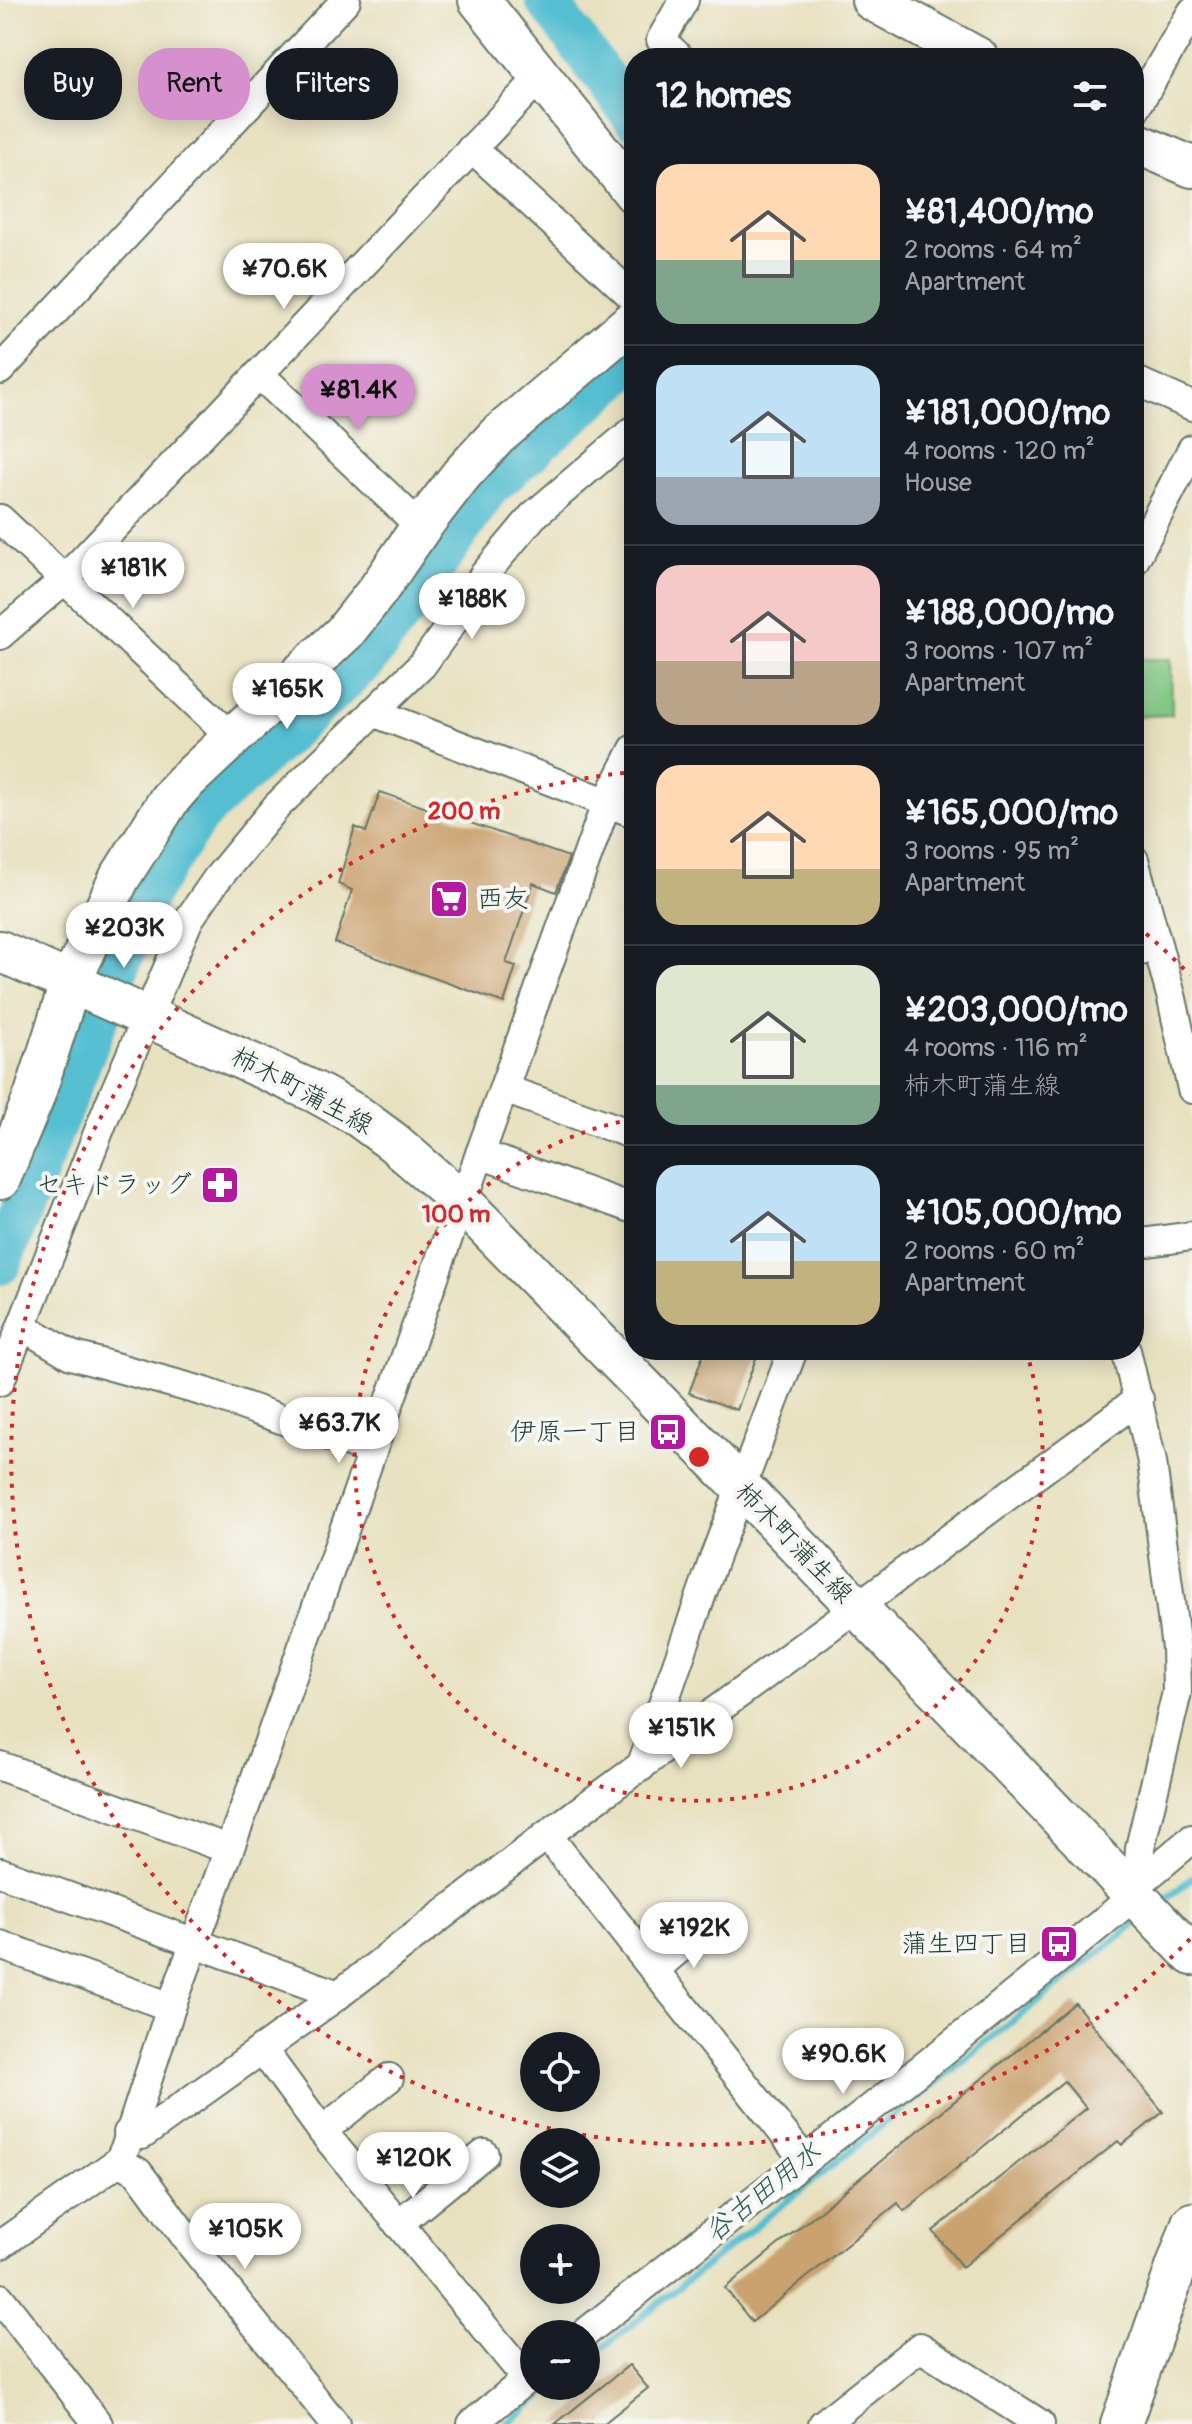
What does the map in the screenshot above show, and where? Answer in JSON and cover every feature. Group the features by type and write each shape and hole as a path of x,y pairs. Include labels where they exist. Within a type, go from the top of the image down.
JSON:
{"main road":[{"path":"479,0 624,181"},
{"path":"872,0 960,48"},
{"path":"1144,146 1192,167"},
{"path":"0,1179 119,879 169,800 344,633 461,475 497,436 624,328"},
{"name":"柿木町蒲生線","path":"0,951 287,1078 355,1114 393,1142 461,1201 856,1608 1136,1890 1192,1955"},
{"path":"1121,2424 1190,2235"}],"street":[{"path":"0,370 346,0"},
{"path":"669,48 661,40 684,0"},
{"path":"1144,94 1192,12"},
{"path":"0,635 65,579 540,77"},
{"path":"472,148 624,289"},
{"path":"260,375 421,527"},
{"path":"1144,384 1192,406"},
{"path":"0,1381 144,1014 184,929 216,880 277,806 422,665 483,576 533,516 624,439"},
{"path":"1144,532 1192,449"},
{"path":"0,519 233,738"},
{"path":"373,712 624,810"},
{"path":"0,2245 119,2161 171,2007 461,1201 606,804 624,769"},
{"path":"1146,950 1182,998 1192,1089"},
{"path":"504,1089 624,1131"},
{"path":"480,1154 624,1205"},
{"path":"1144,1243 1192,1236"},
{"path":"22,1326 71,1355 205,1392 371,1451"},
{"path":"641,1767 789,1360"},
{"path":"1129,1360 1139,1399 1165,1556 1176,1648 1177,1692 1140,1848 1136,1890"},
{"path":"128,2133 142,2135 338,1995 547,1835 1139,1399"},
{"path":"0,1766 228,1849"},
{"path":"547,1835 804,2159"},
{"path":"600,2321 978,2025 1192,1839"},
{"path":"0,1872 338,1995"},
{"path":"654,1970 702,1930"},
{"path":"0,1945 171,2007"},
{"path":"262,2049 322,2131 398,2224 520,2364"},
{"path":"322,2131 389,2078"},
{"path":"398,2224 484,2154"},
{"path":"119,2161 138,2172 193,2247 335,2424"},
{"path":"0,2298 98,2424"},
{"path":"823,2424 920,2347 1040,2424"},
{"path":"472,2424 520,2384"}],"green space":[{"path":"1144,659 1171,659 1172,715 1144,716"}],"building":[{"path":"380,792 569,857 556,892 533,883 506,963 516,966 504,1003 335,943 352,890 338,884 355,827 366,832"},
{"path":"701,1360 755,1360 737,1410 689,1393"},
{"path":"1075,2003 1163,2112 1122,2145 1118,2141 962,2267 933,2231 1086,2108 1064,2081 904,2211 898,2203 752,2322 725,2288"},
{"path":"629,2365 648,2388 603,2424 555,2424 585,2400 600,2400 600,2388"}],"waterway":[{"path":"546,0 624,105"},
{"path":"0,1264 148,893 198,816 366,660 415,596 488,488 624,370"},
{"name":"谷古田用水","path":"1160,1904 1192,1878"},
{"name":"谷古田用水","path":"600,2350 1141,1919"},
{"name":"谷古田用水","path":"507,2424 537,2400"}],"place":[{"name":"西友","path":"449,899"},
{"name":"セキドラッグ","path":"220,1185"},
{"name":"伊原一丁目","path":"668,1432"},
{"name":"蒲生四丁目","path":"1059,1944"}]}
